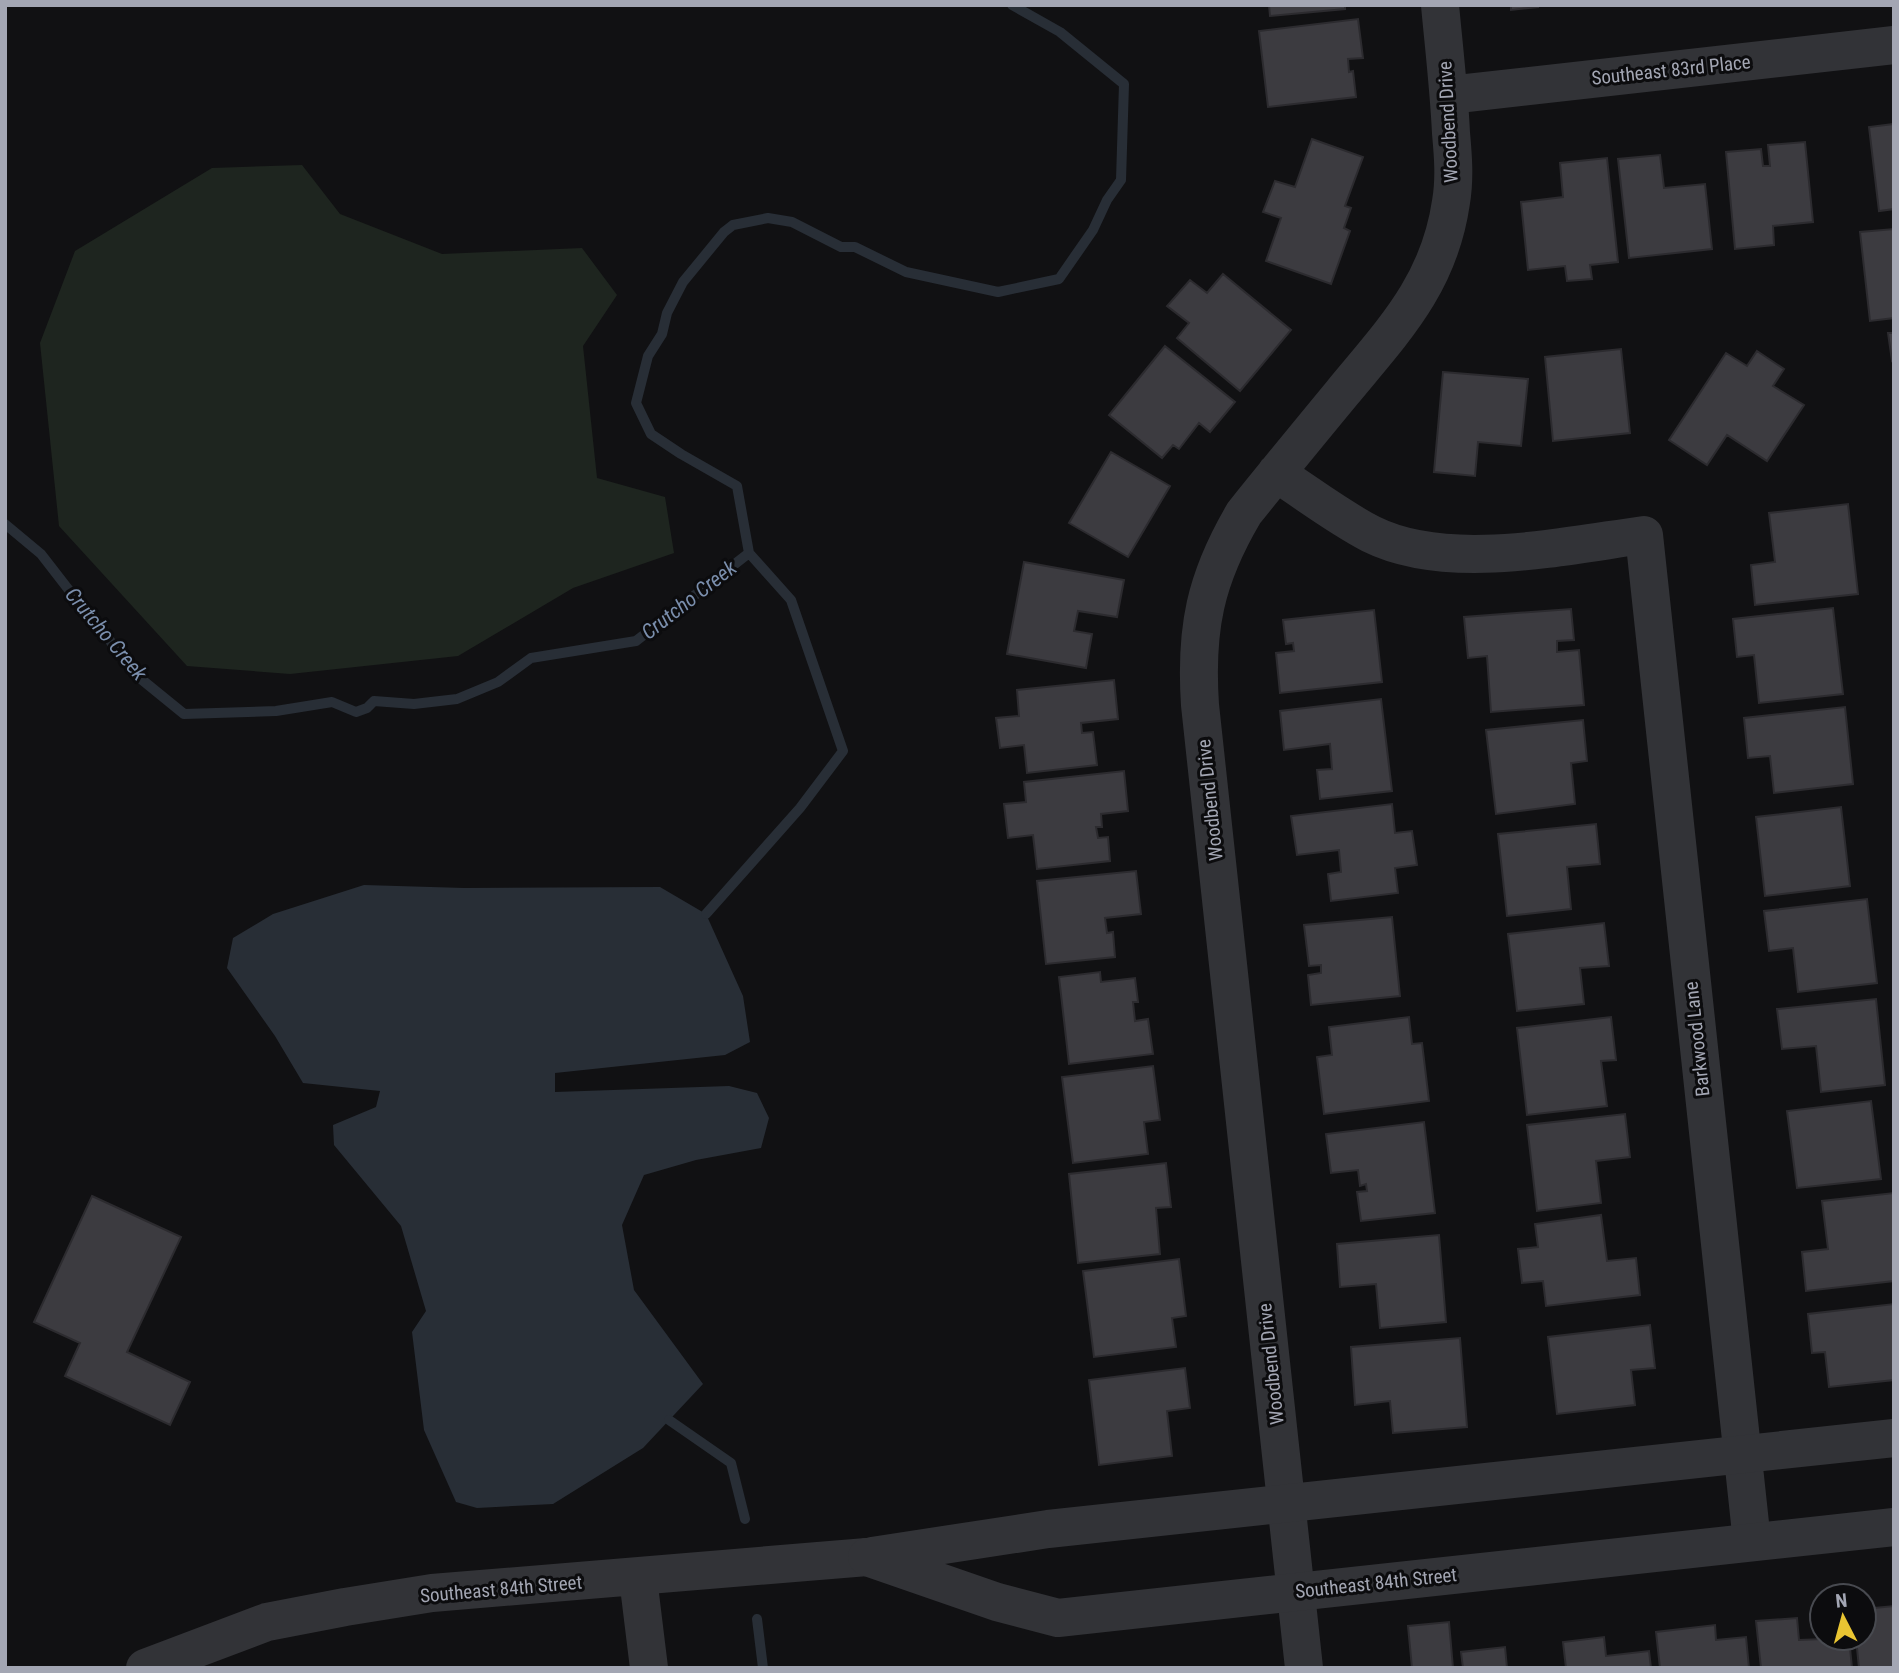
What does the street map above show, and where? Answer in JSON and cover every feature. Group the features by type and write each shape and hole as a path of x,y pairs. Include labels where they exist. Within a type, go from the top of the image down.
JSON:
{"street":[{"name":"Woodbend Drive","path":"1304,1668 1198,670 1200,633 1205,600 1226,543 1244,513 1418,298 1433,267 1445,233 1452,200 1453,165 1440,5"},
{"name":"Southeast 83rd Place","path":"1449,95 1894,45"},
{"name":"Barkwood Lane","path":"1276,473 1371,534 1418,548 1452,553 1490,554 1644,536 1752,1542"},
{"name":"Southeast 84th Street","path":"145,1668 267,1622 432,1593 867,1557 1048,1529 1894,1438"},
{"name":"Southeast 84th Street","path":"867,1557 997,1602 1058,1618 1894,1527"},
{"path":"638,1578 649,1668"}],"shaded area":[{"path":"302,165 340,214 442,254 582,248 617,295 583,346 597,478 665,497 674,553 573,588 458,656 290,674 187,666 59,526 40,343 75,251 212,168"},
{"path":"364,885 464,888 660,887 706,914 743,996 750,1042 725,1055 555,1073 555,1092 729,1086 757,1093 769,1118 761,1148 696,1160 644,1175 622,1225 634,1290 703,1384 643,1448 553,1504 477,1508 456,1502 424,1430 412,1332 426,1311 401,1226 334,1145 333,1125 376,1107 380,1091 303,1083 275,1036 227,968 233,938 273,914"}],"building":[{"path":"1269,5 1345,5 1345,9 1270,16"},
{"path":"1511,5 1538,5 1538,7 1511,10"},
{"path":"1358,19 1363,58 1348,59 1349,72 1353,71 1356,97 1268,107 1259,31"},
{"path":"1894,124 1894,209 1879,211 1869,127"},
{"path":"1312,139 1363,157 1345,206 1351,208 1344,228 1350,231 1331,284 1266,261 1281,218 1263,212 1275,181 1295,187"},
{"path":"1805,142 1813,222 1773,226 1774,245 1735,249 1726,152 1761,149 1763,166 1770,166 1768,145"},
{"path":"1660,155 1664,188 1705,184 1712,249 1629,258 1618,159"},
{"path":"1607,158 1618,262 1590,265 1592,279 1567,281 1565,266 1528,270 1521,202 1563,197 1560,163"},
{"path":"1894,229 1894,318 1870,321 1860,232"},
{"path":"1223,274 1291,330 1240,391 1177,338 1189,323 1167,306 1190,280 1207,293"},
{"path":"1888,333 1894,333 1892,361"},
{"path":"1165,346 1235,402 1210,432 1199,423 1179,449 1173,445 1162,458 1109,415"},
{"path":"1621,349 1630,433 1553,441 1545,357"},
{"path":"1757,351 1784,369 1773,386 1804,405 1767,461 1727,435 1707,465 1669,440 1726,353 1747,366"},
{"path":"1443,372 1528,379 1521,446 1478,442 1475,476 1434,472"},
{"path":"1111,452 1170,486 1128,557 1069,523"},
{"path":"1848,504 1858,594 1755,605 1751,565 1775,562 1769,513"},
{"path":"1024,562 1124,580 1117,617 1078,611 1074,631 1092,634 1086,668 1007,654"},
{"path":"1833,608 1843,694 1759,703 1754,655 1737,657 1733,619"},
{"path":"1571,609 1574,640 1557,641 1557,652 1579,650 1584,705 1491,712 1487,656 1468,658 1464,617"},
{"path":"1374,610 1382,682 1280,693 1276,653 1294,651 1293,643 1286,644 1283,620"},
{"path":"1114,680 1118,719 1081,723 1082,733 1093,732 1097,765 1027,773 1024,745 1000,748 996,718 1019,716 1017,690"},
{"path":"1381,699 1392,791 1320,799 1317,770 1332,769 1330,744 1284,750 1280,711"},
{"path":"1845,707 1853,784 1774,793 1770,756 1748,758 1744,718"},
{"path":"1583,720 1587,761 1571,763 1575,804 1496,814 1486,730"},
{"path":"1124,771 1128,811 1101,814 1102,827 1096,827 1098,838 1108,837 1110,861 1037,869 1033,835 1008,838 1004,804 1026,802 1024,782"},
{"path":"1392,804 1395,833 1412,831 1417,865 1395,868 1398,893 1331,901 1328,874 1341,872 1339,850 1297,855 1291,816"},
{"path":"1841,807 1850,886 1765,896 1756,817"},
{"path":"1596,824 1600,864 1567,867 1571,909 1507,916 1498,834"},
{"path":"1136,871 1141,914 1105,918 1107,933 1113,932 1115,957 1046,964 1037,881"},
{"path":"1867,899 1877,983 1798,992 1793,948 1769,951 1764,911"},
{"path":"1392,917 1400,996 1311,1005 1308,975 1321,973 1321,965 1309,966 1304,925"},
{"path":"1604,923 1609,966 1580,968 1584,1004 1517,1011 1508,934"},
{"path":"1100,972 1101,982 1135,978 1138,1002 1133,1002 1135,1021 1148,1019 1153,1054 1069,1064 1059,977"},
{"path":"1876,999 1885,1085 1821,1092 1816,1046 1782,1049 1777,1009"},
{"path":"1409,1017 1412,1044 1422,1043 1429,1101 1324,1114 1317,1057 1332,1055 1329,1027"},
{"path":"1611,1017 1616,1060 1601,1061 1607,1106 1527,1115 1517,1028"},
{"path":"1153,1066 1160,1120 1144,1122 1148,1154 1073,1163 1062,1077"},
{"path":"1871,1101 1881,1179 1797,1188 1787,1111"},
{"path":"1625,1114 1630,1157 1596,1161 1601,1203 1537,1211 1527,1125"},
{"path":"1424,1122 1435,1213 1361,1221 1357,1192 1367,1191 1366,1184 1360,1186 1358,1170 1331,1173 1326,1134"},
{"path":"1166,1163 1171,1207 1156,1208 1160,1254 1078,1263 1069,1174"},
{"path":"1894,1193 1894,1281 1806,1291 1802,1252 1828,1249 1822,1201"},
{"path":"92,1196 181,1237 127,1352 190,1382 170,1425 65,1376 80,1343 34,1322"},
{"path":"1601,1215 1607,1261 1636,1258 1640,1295 1546,1306 1543,1281 1522,1283 1518,1249 1538,1247 1535,1224"},
{"path":"1439,1235 1446,1322 1380,1328 1376,1284 1340,1287 1337,1244"},
{"path":"1179,1259 1186,1316 1172,1318 1176,1347 1094,1357 1083,1271"},
{"path":"1894,1304 1894,1380 1829,1387 1825,1352 1812,1353 1808,1314"},
{"path":"1650,1325 1655,1368 1631,1370 1635,1405 1557,1414 1548,1337"},
{"path":"1460,1338 1467,1427 1393,1433 1390,1401 1355,1405 1351,1347"},
{"path":"1185,1368 1190,1408 1167,1411 1172,1456 1099,1465 1089,1380"},
{"path":"1894,1606 1894,1668 1859,1668 1857,1652 1878,1652 1878,1608"},
{"path":"1797,1618 1799,1640 1808,1640 1808,1652 1850,1652 1852,1668 1761,1668 1756,1621"},
{"path":"1449,1622 1453,1668 1412,1668 1408,1626"},
{"path":"1715,1625 1716,1640 1746,1637 1749,1668 1660,1668 1656,1632"},
{"path":"1604,1637 1606,1656 1649,1651 1651,1668 1566,1668 1563,1642"},
{"path":"1505,1647 1507,1668 1463,1668 1461,1652"}],"waterway":[{"name":"Crutcho Creek","path":"5,524 41,554 141,679 184,714 276,711 332,702 356,712 367,708 374,701 414,704 457,699 498,682 531,658 636,641 749,553 737,486 651,434 636,403 648,356 662,334 667,313 683,282 724,232 733,225 768,218 792,222 841,247 855,247 906,272 998,292 1059,279 1093,230 1107,200 1121,180 1124,84 1060,32 1012,5"},
{"path":"706,914 800,808 843,751 791,600 749,553"},
{"path":"669,1420 731,1463 745,1519"},
{"path":"757,1619 763,1668"}]}
